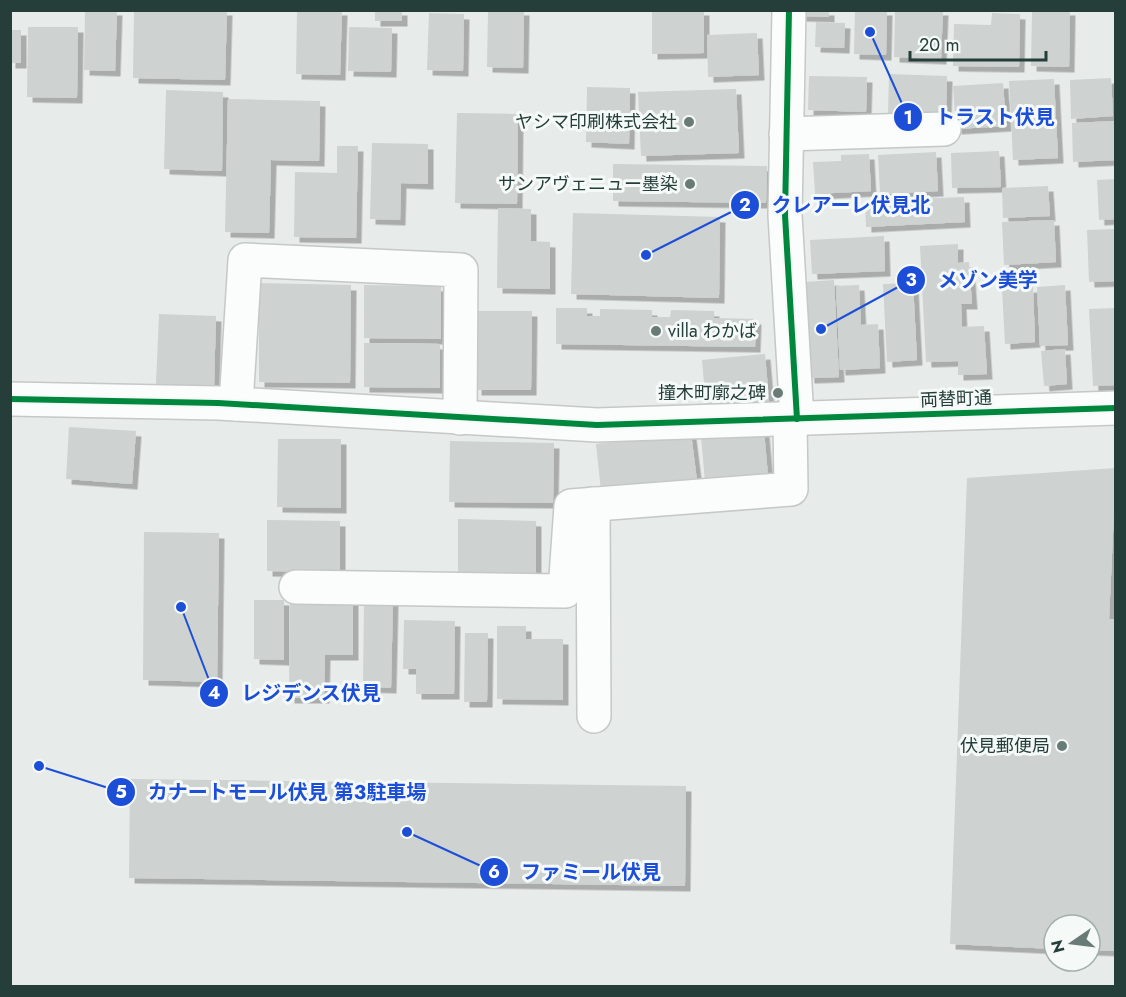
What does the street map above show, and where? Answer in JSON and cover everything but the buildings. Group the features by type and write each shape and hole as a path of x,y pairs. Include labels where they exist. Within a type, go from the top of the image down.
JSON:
{"street":[{"path":"296,587 565,591 571,506 791,489 793,419 785,215 789,10"},
{"path":"786,134 944,129"},
{"path":"236,404 245,260 460,270 460,417"},
{"name":"両替町通","path":"10,399 236,404 597,425 1116,408"},
{"path":"593,504 594,716"}],"cycle path":[{"path":"789,10 785,215 797,419"},
{"path":"10,399 218,403 597,425 1116,408"}],"place":[{"name":"トラスト伏見","path":"870,32"},
{"name":"ヤシマ印刷株式会社","path":"689,122"},
{"name":"サンアヴェニュー墨染","path":"690,184"},
{"name":"クレアーレ伏見北","path":"646,255"},
{"name":"メゾン美学","path":"821,329"},
{"name":"villa わかば","path":"656,331"},
{"name":"撞木町廓之碑","path":"778,393"},
{"name":"レジデンス伏見","path":"181,607"},
{"name":"伏見郵便局","path":"1062,746"},
{"name":"カナートモール伏見 第３駐車場","path":"39,766"},
{"name":"ファミール伏見","path":"407,832"}]}
